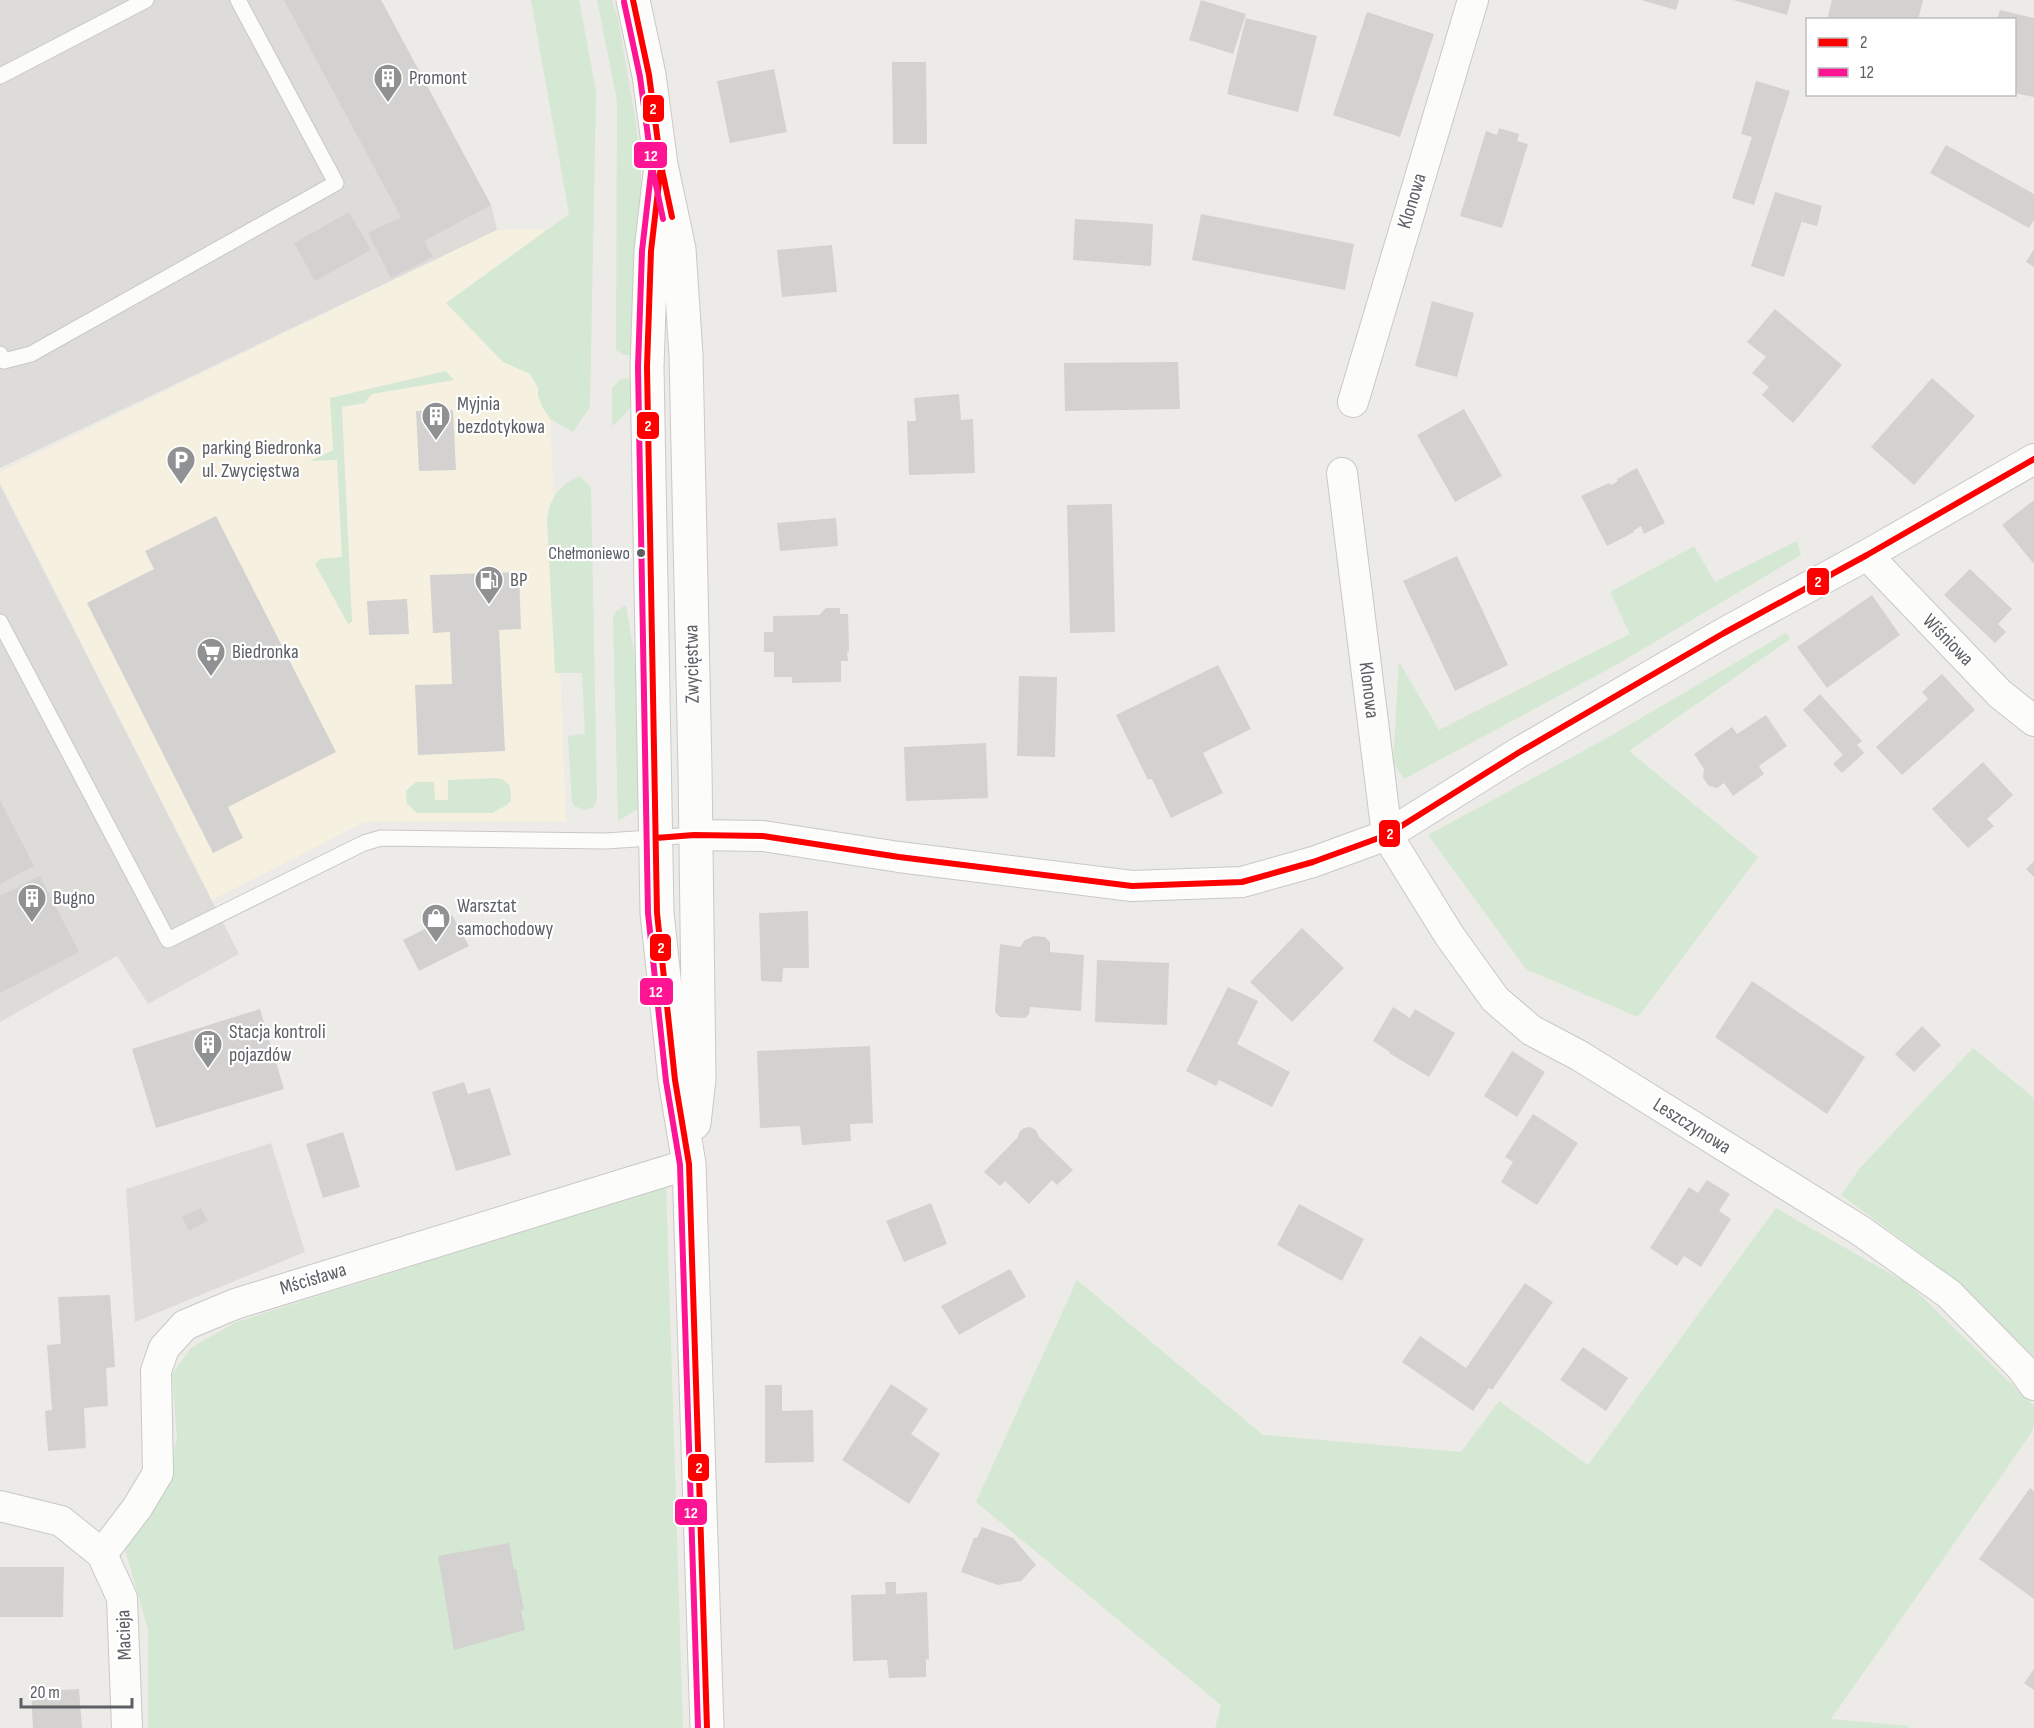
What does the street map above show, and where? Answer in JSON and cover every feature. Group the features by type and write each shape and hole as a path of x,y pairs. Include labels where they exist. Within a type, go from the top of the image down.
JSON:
{"main road":[{"name":"Zwycięstwa","path":"633,0 649,75 661,165 679,249 686,355 699,1078 689,1164"},
{"name":"Zwycięstwa","path":"661,165 651,251 647,367 656,838 660,948 675,1080 689,1164 707,1728"}],"street":[{"name":"Klonowa","path":"1353,402 1473,0"},
{"path":"694,835 763,837 899,857 1132,886 1242,882 1313,862 1387,835 1518,753 1724,633 1867,555 2034,459"},
{"name":"Klonowa","path":"1342,473 1387,835"},
{"name":"Wiśniowa","path":"1867,555 2000,694 2034,721"},
{"name":"Leszczynowa","path":"1387,835 1449,935 1495,999 1531,1030 1580,1056 1861,1231 1949,1294 2021,1367 2034,1385"},
{"name":"Mścisława","path":"102,1554 137,1508 158,1473 156,1371 164,1348 185,1325 235,1304 689,1164"},
{"name":"Macieja","path":"0,1506 60,1521 102,1554 122,1598 127,1728"}],"lane":[{"path":"0,76 146,0"},
{"path":"0,354 4,361 31,354 336,183 238,0"},
{"path":"0,622 168,940 364,843 381,838 576,841 694,835"}],"shaded area":[{"path":"0,0 381,0 491,205 497,230 0,468"},
{"path":"543,229 566,822 364,822 212,900 0,482 0,472 496,230"},
{"path":"0,485 239,954 148,1004 117,956 0,1022"},
{"path":"271,1143 305,1252 135,1322 126,1189"}],"green space":[{"path":"531,0 579,0 596,91 590,407 573,432 550,419 543,408 538,396 538,388 530,374 503,362 446,303 569,214"},
{"path":"597,0 612,0 618,19 636,123 641,168 642,217 637,355 624,355 616,350 617,101"},
{"path":"446,371 454,380 372,394 365,403 342,407 352,622 348,624 315,564 320,559 342,557 337,460 310,461 333,450 330,398"},
{"path":"637,378 635,394 628,411 612,426 612,388 621,379"},
{"path":"579,476 591,487 597,799 594,807 585,810 574,806 572,801 568,736 585,734 582,673 555,673 547,520 550,505 556,494"},
{"path":"1797,541 1801,555 1616,665 1404,779 1393,762 1399,662 1439,730 1630,634 1610,592 1694,546 1715,582"},
{"path":"626,605 645,718 644,800 638,809 618,821 613,617 616,611"},
{"path":"1786,633 1790,639 1629,751 1758,857 1638,1017 1526,969 1428,835 1607,738"},
{"path":"502,779 510,786 511,800 507,805 492,813 417,813 407,804 406,791 416,782 434,782 435,800 448,800 448,780"},
{"path":"1973,1048 2034,1098 2034,1360 1935,1264 1841,1195 1860,1168"},
{"path":"666,1186 683,1728 148,1728 148,1630 124,1546 163,1496 177,1438 172,1374 191,1348 236,1322"},
{"path":"1776,1208 1910,1285 2034,1406 2032,1432 1831,1719 1910,1726 1908,1728 1215,1728 1221,1705 976,1502 1077,1280 1263,1435 1461,1452 1499,1401 1588,1465"}],"building":[{"name":"Promont","path":"284,0 381,0 491,205 424,241 433,257 391,278 368,233 401,217"},
{"path":"1201,0 1246,14 1233,54 1189,40"},
{"path":"1641,0 1679,0 1676,10"},
{"path":"1733,0 1791,0 1787,15"},
{"path":"1832,0 1923,0 1918,18 1828,18"},
{"path":"2000,10 2034,18 2034,97 2016,93 2016,18 1998,18"},
{"path":"1367,12 1434,34 1400,137 1333,115"},
{"path":"1246,18 1317,36 1298,112 1227,94"},
{"path":"892,62 926,62 927,144 893,144"},
{"path":"774,69 787,132 730,143 717,81"},
{"path":"1756,81 1790,91 1754,205 1732,198 1752,137 1741,134"},
{"path":"1499,128 1519,134 1517,141 1528,144 1502,228 1460,216 1486,131 1497,135"},
{"path":"1946,145 2034,194 2034,220 2029,228 1930,173"},
{"path":"1775,192 1822,206 1817,226 1802,222 1804,214 1784,277 1751,266"},
{"path":"349,212 371,250 315,281 294,243"},
{"path":"1201,214 1354,244 1345,290 1192,260"},
{"path":"1075,219 1153,224 1151,266 1073,260"},
{"path":"832,245 837,292 782,297 777,250"},
{"path":"2034,249 2034,267 2026,262"},
{"path":"1432,301 1474,313 1457,377 1415,366"},
{"path":"1775,309 1842,365 1793,423 1762,395 1769,387 1752,373 1766,357 1747,342"},
{"path":"1178,362 1180,409 1065,411 1064,363"},
{"path":"1932,378 1975,416 1914,485 1871,447"},
{"path":"959,394 961,420 973,419 975,473 909,475 907,421 916,421 914,398"},
{"path":"1464,409 1502,476 1455,502 1417,435"},
{"name":"Myjnia bezdotykowa","path":"453,410 456,470 419,471 416,411"},
{"path":"1637,468 1665,523 1644,534 1641,526 1607,546 1581,496 1609,483 1611,485"},
{"path":"2034,500 2034,564 2002,525"},
{"path":"1112,504 1115,632 1070,633 1067,505"},
{"name":"Biedronka","path":"216,516 336,752 228,807 243,838 213,853 87,603 154,569 145,551"},
{"path":"836,518 838,546 780,551 777,523"},
{"path":"1457,556 1508,665 1455,691 1403,581"},
{"path":"1970,569 2012,609 1998,624 2006,632 1995,643 1944,595"},
{"path":"519,572 521,629 499,630 505,751 418,755 415,685 452,684 450,632 433,633 430,575"},
{"path":"1872,595 1900,635 1827,688 1797,647"},
{"path":"407,599 409,634 369,635 367,601"},
{"path":"826,608 840,608 840,614 848,614 848,661 841,661 841,682 792,683 792,677 774,677 774,652 764,652 764,632 773,632 773,616 819,615"},
{"path":"1218,665 1251,729 1203,753 1223,793 1171,818 1152,779 1148,780 1116,715"},
{"path":"1942,674 1975,710 1902,775 1876,747 1928,699 1922,692"},
{"path":"1019,676 1057,677 1055,757 1017,756"},
{"path":"1820,694 1862,741 1857,745 1864,753 1842,773 1833,764 1843,755 1803,710"},
{"path":"1766,715 1787,746 1759,766 1764,774 1733,796 1724,783 1717,788 1709,786 1703,778 1704,769 1694,754 1732,727 1737,734"},
{"path":"986,743 988,798 906,801 904,747"},
{"path":"1983,762 2013,795 1987,819 1994,826 1968,848 1932,809"},
{"path":"0,800 34,866 0,884"},
{"path":"2034,861 2034,877 2026,869"},
{"name":"Bugno","path":"40,876 79,952 0,993 0,896"},
{"path":"808,911 809,968 783,968 782,982 761,981 759,913"},
{"name":"Warsztat samochodowy","path":"452,915 469,946 419,971 403,940"},
{"path":"1302,928 1344,968 1292,1022 1250,982"},
{"path":"1034,936 1045,937 1050,942 1050,952 1084,955 1081,1011 1030,1007 1029,1014 1025,1018 1000,1017 995,1012 1000,944 1020,947 1025,940"},
{"path":"1097,960 1169,963 1167,1025 1095,1022"},
{"path":"1752,981 1865,1057 1827,1114 1715,1037"},
{"path":"1228,987 1258,1001 1237,1044 1290,1072 1272,1107 1219,1080 1216,1086 1186,1071"},
{"path":"1393,1007 1410,1018 1415,1009 1455,1033 1429,1077 1373,1041"},
{"name":"Stacja kontroli pojazdów","path":"260,1009 284,1089 156,1128 132,1049"},
{"path":"1922,1026 1941,1045 1914,1072 1895,1054"},
{"path":"870,1046 873,1123 850,1124 851,1141 802,1145 800,1126 760,1128 757,1051"},
{"path":"1512,1051 1545,1072 1517,1117 1484,1096"},
{"path":"464,1082 468,1094 490,1088 511,1155 456,1171 432,1092"},
{"path":"1533,1114 1578,1143 1537,1205 1501,1182 1513,1162 1505,1157"},
{"path":"1030,1127 1036,1130 1039,1137 1073,1170 1057,1185 1052,1180 1029,1204 1005,1181 1000,1186 984,1172 1018,1137 1019,1132"},
{"path":"343,1132 360,1187 323,1198 306,1144"},
{"path":"1707,1180 1730,1194 1719,1211 1731,1219 1701,1267 1684,1256 1677,1266 1650,1248 1689,1187 1698,1193"},
{"path":"931,1203 947,1244 904,1262 886,1221"},
{"path":"1299,1204 1364,1239 1342,1281 1277,1245"},
{"path":"201,1208 208,1221 189,1231 182,1217"},
{"path":"1010,1269 1026,1297 959,1335 941,1306"},
{"path":"1525,1283 1553,1302 1492,1390 1489,1388 1473,1411 1402,1362 1420,1336 1466,1368"},
{"path":"110,1295 115,1367 106,1368 108,1406 84,1408 86,1448 48,1451 45,1411 52,1410 47,1345 61,1344 58,1297"},
{"path":"1583,1347 1628,1378 1606,1411 1560,1380"},
{"path":"891,1384 928,1409 911,1434 940,1454 909,1504 842,1460"},
{"path":"765,1385 782,1385 782,1411 813,1410 814,1462 765,1463"},
{"path":"2030,1488 2034,1491 2034,1599 1979,1559"},
{"path":"982,1527 1013,1538 1036,1565 1021,1581 998,1585 961,1572 974,1538 977,1538"},
{"path":"509,1543 524,1610 521,1610 525,1630 454,1650 438,1556"},
{"path":"0,1567 64,1567 63,1617 0,1617"},
{"path":"885,1582 896,1582 896,1594 927,1592 929,1660 926,1659 926,1677 889,1678 887,1660 853,1661 851,1595 886,1594"},
{"path":"2034,1669 2034,1690 2024,1683"},
{"path":"79,1689 82,1728 33,1728 31,1692"}],"transit line":[{"name":"2","path":"633,0 649,75 661,165 672,217"},
{"name":"12","path":"624,2 640,77 652,166 663,219"},
{"name":"12","path":"652,164 642,251 638,367 648,913 666,1081 680,1165 698,1728"},
{"name":"2","path":"661,165 651,251 647,367 657,913 675,1080 689,1164 707,1728"},
{"name":"2","path":"656,838 694,835 763,836 899,857 1132,886 1242,882 1313,862 1387,835 1518,753 1724,633 1867,555 2034,459"}],"place":[{"name":"Promont","path":"388,104"},
{"name":"Myjnia bezdotykowa","path":"436,442"},
{"name":"parking Biedronka ul. Zwycięstwa","path":"181,486"},
{"name":"Chełmoniewo","path":"641,553"},
{"name":"BP","path":"489,606"},
{"name":"Biedronka","path":"211,678"},
{"name":"Bugno","path":"32,924"},
{"name":"Warsztat samochodowy","path":"436,944"},
{"name":"Stacja kontroli pojazdów","path":"208,1070"}]}
